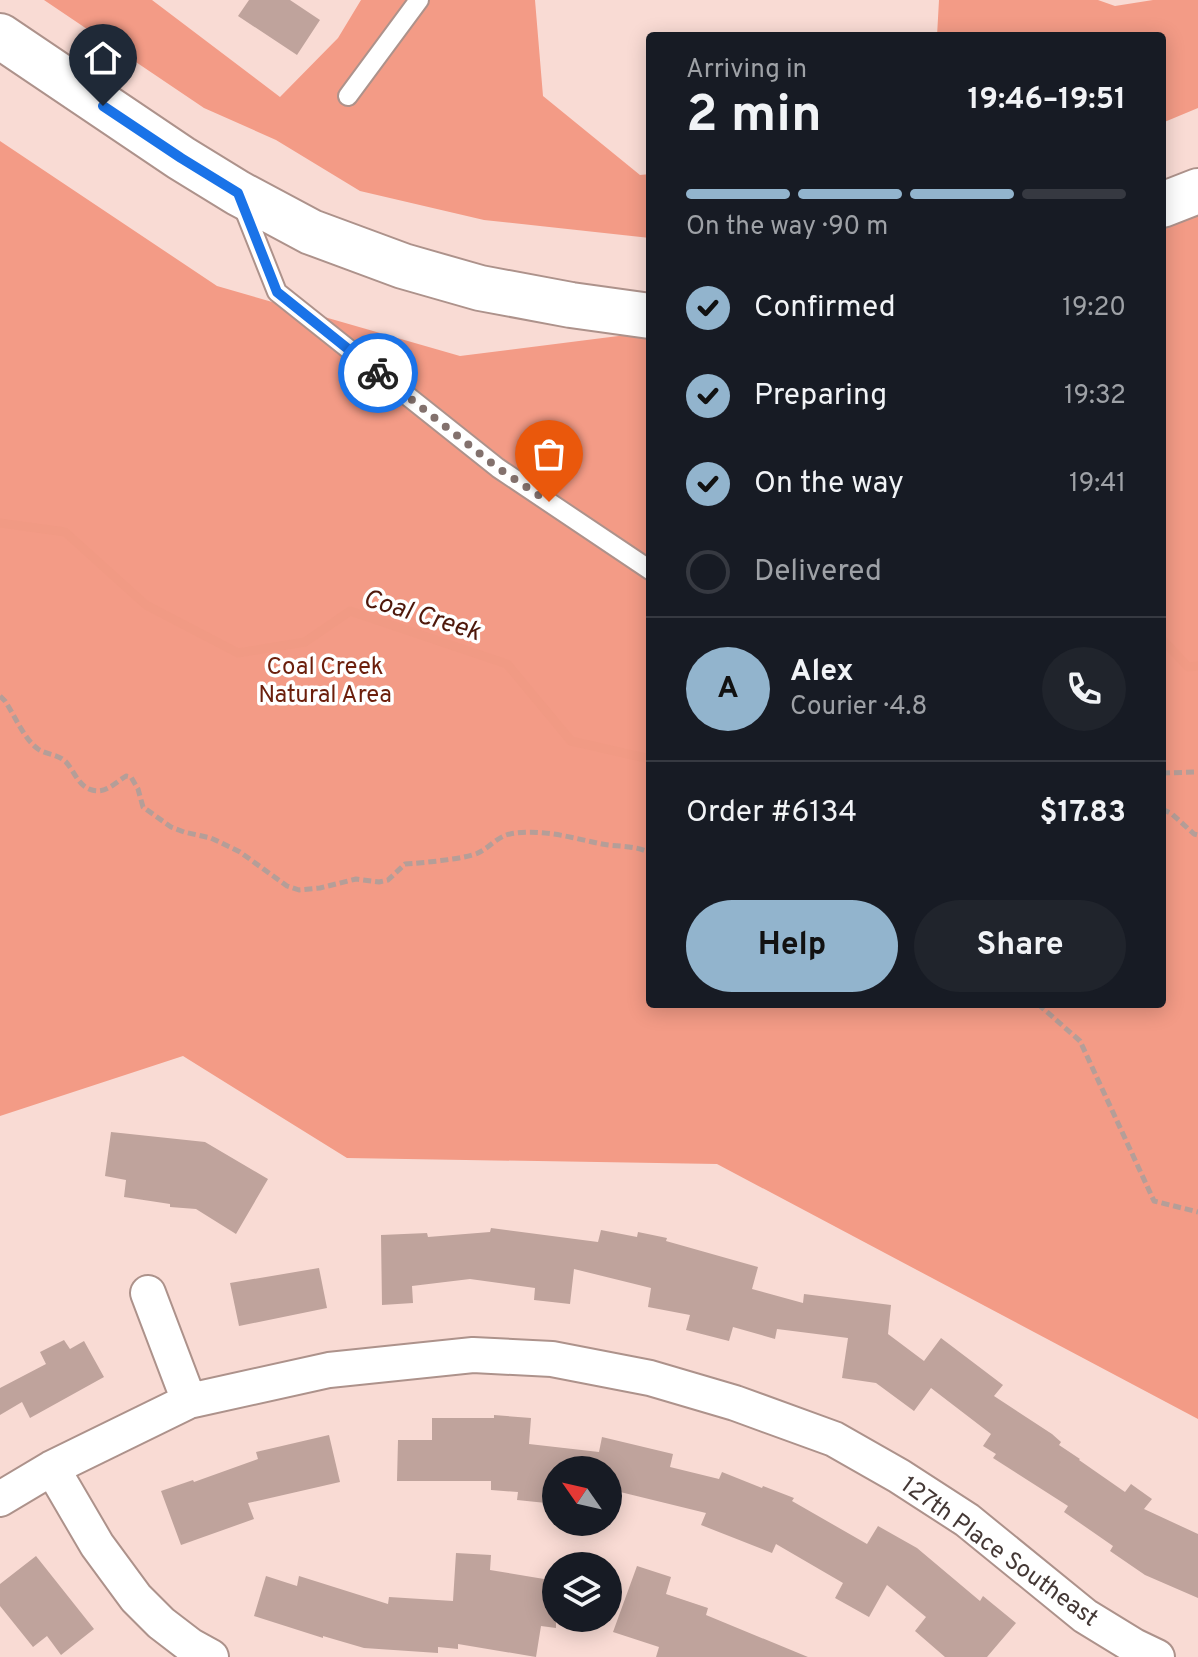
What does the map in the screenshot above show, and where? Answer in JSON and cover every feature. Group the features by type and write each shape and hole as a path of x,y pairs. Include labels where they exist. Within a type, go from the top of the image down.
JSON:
{"main road":[{"path":"0,36 181,158 311,232 403,266 480,288 646,315"},
{"path":"1166,203 1198,191"}],"street":[{"path":"148,1293 189,1401"},
{"name":"127th Place Southeast","path":"0,1499 52,1468 189,1401 329,1370 473,1355 552,1359 650,1378 735,1403 834,1439 967,1520 1085,1616 1157,1657"},
{"path":"52,1468 97,1545 136,1598 161,1623 211,1657"}],"lane":[{"path":"348,96 419,0"},
{"path":"238,193 277,292 498,468 646,567"}],"path":[{"path":"0,696 35,747 64,759 82,785 92,790 102,790 126,776 131,777 143,807 171,827 211,838 240,852 287,886 299,890 356,879 388,880 405,864 477,854 507,834 535,832 646,851"},
{"path":"1166,773 1198,772"},
{"path":"1166,811 1198,835"},
{"path":"1043,1008 1080,1041 1154,1201 1198,1212"}],"green space":[{"path":"44,0 152,0 280,97 338,38 361,0 535,0 543,96 640,175 646,174 646,238 484,220 360,191 276,140 204,108"},
{"path":"939,0 1098,0 1115,6 1153,0 1198,0 1198,108 1166,121 1166,32 937,32"},
{"name":"Coal Creek Natural Area","path":"0,141 217,286 460,356 646,333 646,1008 1166,1008 1166,206 1198,194 1198,1419 717,1164 347,1158 183,1056 0,1116"}],"building":[{"path":"249,0 290,0 320,20 297,55 238,16"},
{"path":"111,1132 205,1142 268,1179 236,1234 196,1209 124,1197 126,1180 105,1176"},
{"path":"491,1228 598,1242 601,1230 637,1237 638,1232 758,1267 752,1289 803,1303 804,1294 891,1305 888,1334 924,1361 941,1338 1003,1385 994,1396 1052,1434 1061,1442 1059,1445 1125,1492 1131,1484 1152,1499 1144,1509 1198,1534 1198,1598 1145,1575 1110,1551 1113,1546 1064,1512 1068,1506 993,1458 996,1454 983,1446 991,1434 931,1388 914,1411 876,1383 842,1378 848,1338 777,1329 775,1339 733,1327 729,1341 686,1330 690,1315 648,1307 651,1288 574,1269 570,1304 534,1300 535,1288 470,1279 412,1286 413,1303 382,1305 381,1235 427,1233 428,1237 490,1232"},
{"path":"319,1268 327,1308 239,1326 230,1283"},
{"path":"64,1340 70,1349 84,1341 104,1377 30,1418 22,1402 0,1415 0,1388 46,1364 40,1352"},
{"path":"494,1415 531,1418 529,1444 599,1452 602,1437 673,1454 670,1467 719,1479 722,1472 794,1498 792,1501 867,1544 878,1526 917,1548 980,1601 983,1596 1016,1623 987,1657 945,1657 915,1631 926,1617 887,1585 869,1617 835,1598 843,1583 776,1544 772,1553 701,1525 706,1513 622,1492 622,1456 542,1456 542,1503 517,1500 518,1492 491,1490 491,1481 397,1481 398,1440 432,1440 432,1418 494,1418"},
{"path":"329,1435 340,1482 248,1503 254,1519 181,1545 161,1491 258,1459 256,1452"},
{"path":"456,1553 491,1555 490,1570 542,1579 542,1626 536,1657 458,1644 458,1649 438,1647 438,1653 364,1648 254,1616 266,1576 297,1586 299,1576 388,1604 389,1597 453,1601"},
{"path":"36,1556 94,1629 61,1655 47,1636 33,1647 0,1606 0,1584"},
{"path":"637,1566 671,1577 666,1594 708,1608 706,1615 808,1657 656,1657 659,1647 613,1632 622,1632 622,1607"}],"waterway":[{"name":"Coal Creek","path":"0,523 65,532 146,605 238,653 305,642 350,611 507,664 571,741 646,758"},
{"name":"Coal Creek","path":"1166,643 1188,667 1198,666"}],"way so far":[{"path":"378,373 498,468 549,502"}],"route":[{"path":"103,106 238,193 277,292 378,373"}]}
